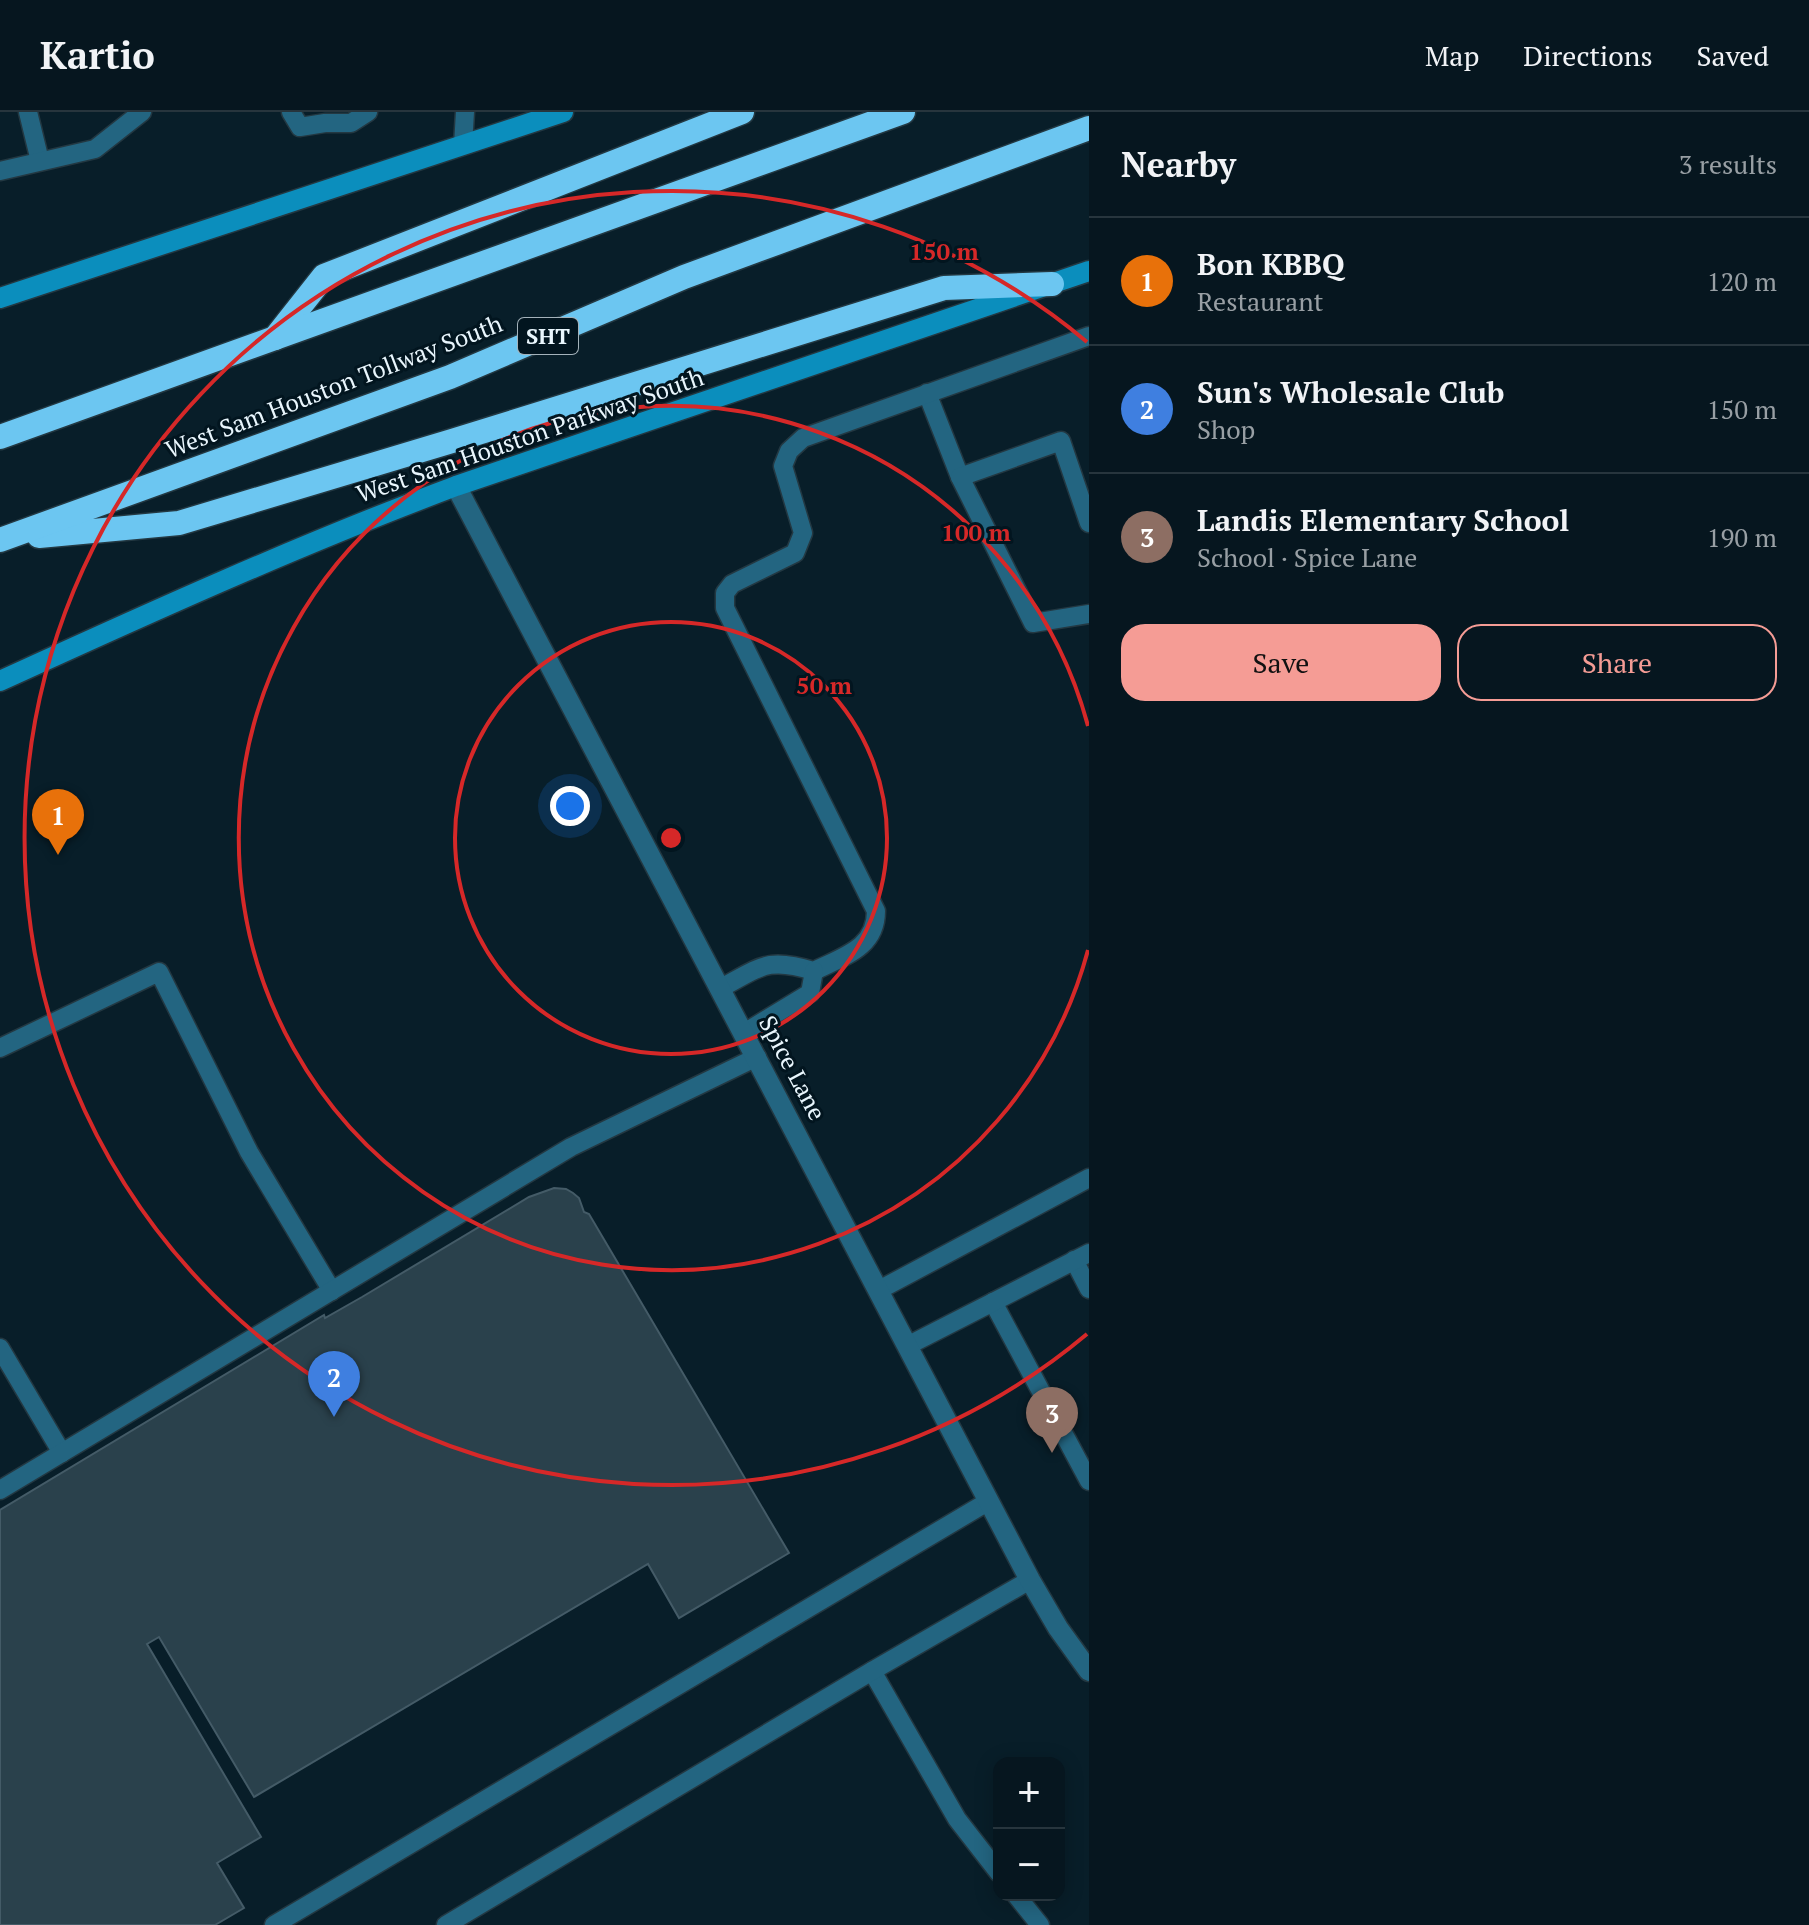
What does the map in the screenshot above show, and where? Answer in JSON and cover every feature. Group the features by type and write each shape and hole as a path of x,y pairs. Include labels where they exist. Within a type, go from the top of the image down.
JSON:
{"highway":[{"path":"275,338 324,276 742,112"},
{"path":"0,437 903,112"},
{"name":"West Sam Houston Tollway South","path":"2,540 450,377 684,277 1089,128"},
{"path":"2,540 179,523 944,288 1052,284"}],"main road":[{"path":"0,298 563,112"},
{"name":"West Sam Houston Parkway South","path":"0,681 269,561 456,486 1089,271"}],"street":[{"name":"Spice Lane","path":"456,486 1030,1580 1058,1628 1088,1669"}],"lane":[{"path":"28,112 40,161"},
{"path":"0,171 95,149 142,112"},
{"path":"291,112 300,127 351,123 368,112"},
{"path":"463,145 465,112"},
{"path":"721,988 765,964 788,963 814,971 864,944 876,928 876,911 725,608 725,593 732,584 795,553 800,543 803,533 783,466 789,451 803,438 1089,336"},
{"path":"927,393 960,477 1033,623 1089,614"},
{"path":"960,477 1061,441 1089,523"},
{"path":"744,1033 810,993 814,971"},
{"path":"0,1048 159,972 249,1152 332,1291"},
{"path":"0,1490 571,1147 757,1057"},
{"path":"879,1290 1089,1178"},
{"path":"907,1346 1082,1257 1089,1289"},
{"path":"993,1302 1089,1481"},
{"path":"0,1348 62,1453"},
{"path":"274,1925 989,1501"},
{"path":"446,1925 1030,1580"},
{"path":"872,1671 957,1819 993,1865"},
{"path":"1021,1901 1040,1925"}],"building":[{"path":"554,1188 566,1189 579,1198 584,1212 589,1214 789,1553 679,1618 648,1564 254,1797 159,1637 147,1644 261,1837 217,1863 244,1908 215,1925 0,1925 0,1510 324,1315 325,1318 362,1297 529,1197"}],"place":[{"name":"Bon KBBQ","path":"58,855"},
{"name":"Sun's Wholesale Club","path":"334,1417"},
{"name":"Landis Elementary School","path":"1052,1453"}]}
